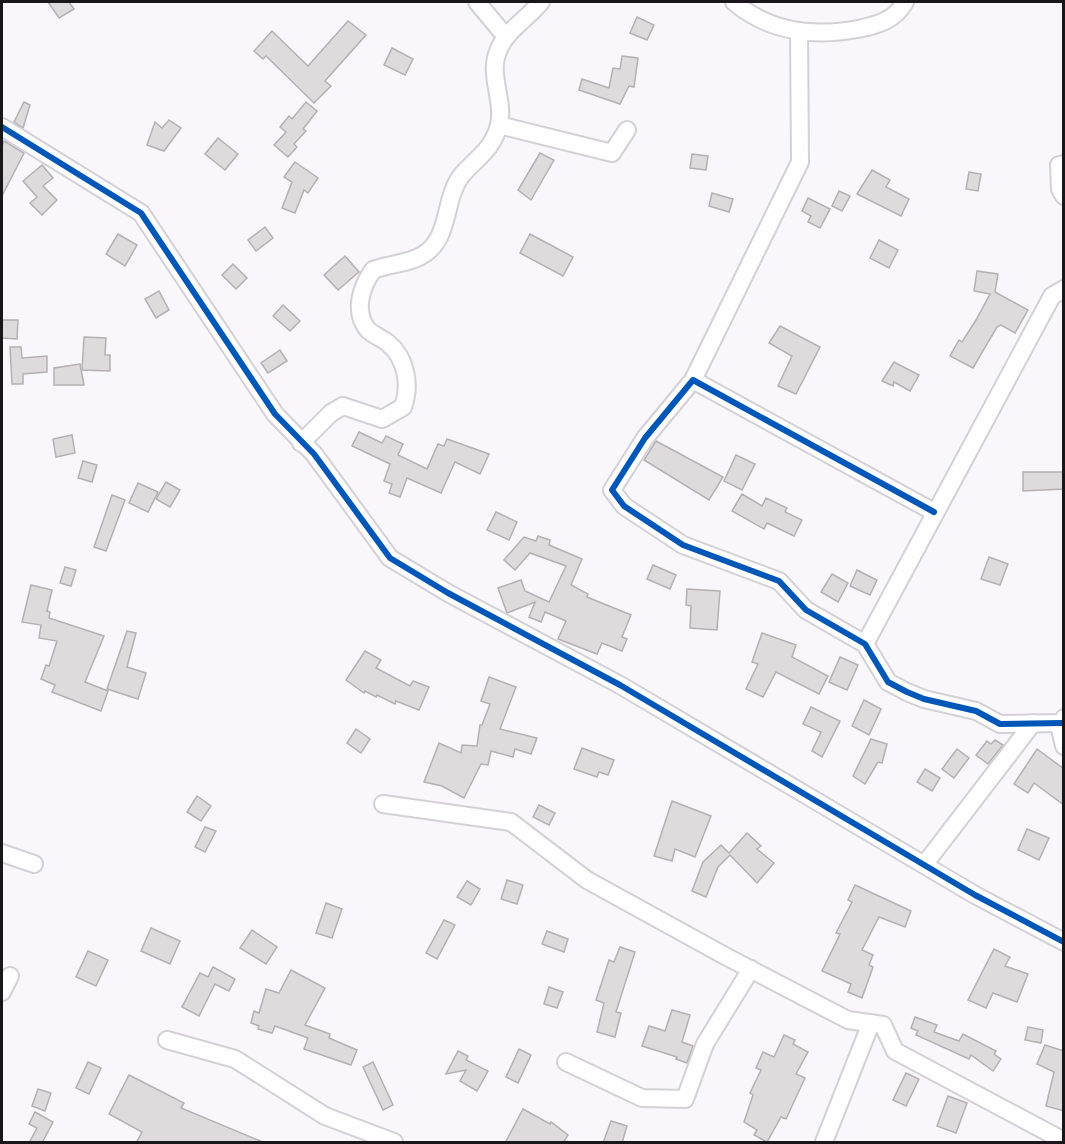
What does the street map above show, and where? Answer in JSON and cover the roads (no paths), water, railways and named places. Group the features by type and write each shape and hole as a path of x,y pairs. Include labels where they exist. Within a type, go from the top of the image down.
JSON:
{"street":[{"path":"477,2 506,37"},
{"path":"301,443 331,412 343,406 382,419 403,406 407,397 404,366 399,355 369,330 361,312 361,291 373,270 422,256 441,235 456,186 491,144 499,125 500,110 495,61 506,37 541,2"},
{"path":"734,2 749,14 799,31 822,34 876,26 894,16 905,2"},
{"path":"799,31 800,162 693,380 645,438 612,490 624,506 649,525 683,545 779,581 806,610 865,644 888,682 924,699 975,711 1000,724 1063,720 1060,739 1064,746"},
{"path":"499,125 612,153 627,130"},
{"path":"2,127 141,213 275,414 314,454 390,558 620,685 975,896 1064,942"},
{"path":"1064,164 1059,165 1058,171 1064,196"},
{"path":"865,644 1052,296 1064,289"},
{"path":"693,380 934,512"},
{"path":"924,865 1033,723"},
{"path":"383,804 511,822 587,880 848,1020 883,1025 895,1051 1064,1141"},
{"path":"2,853 34,864"},
{"path":"566,1062 642,1098 686,1099 705,1044 751,969"},
{"path":"2,992 10,976"},
{"path":"824,1143 871,1023"},
{"path":"167,1040 236,1059 325,1116 394,1143"}]}
